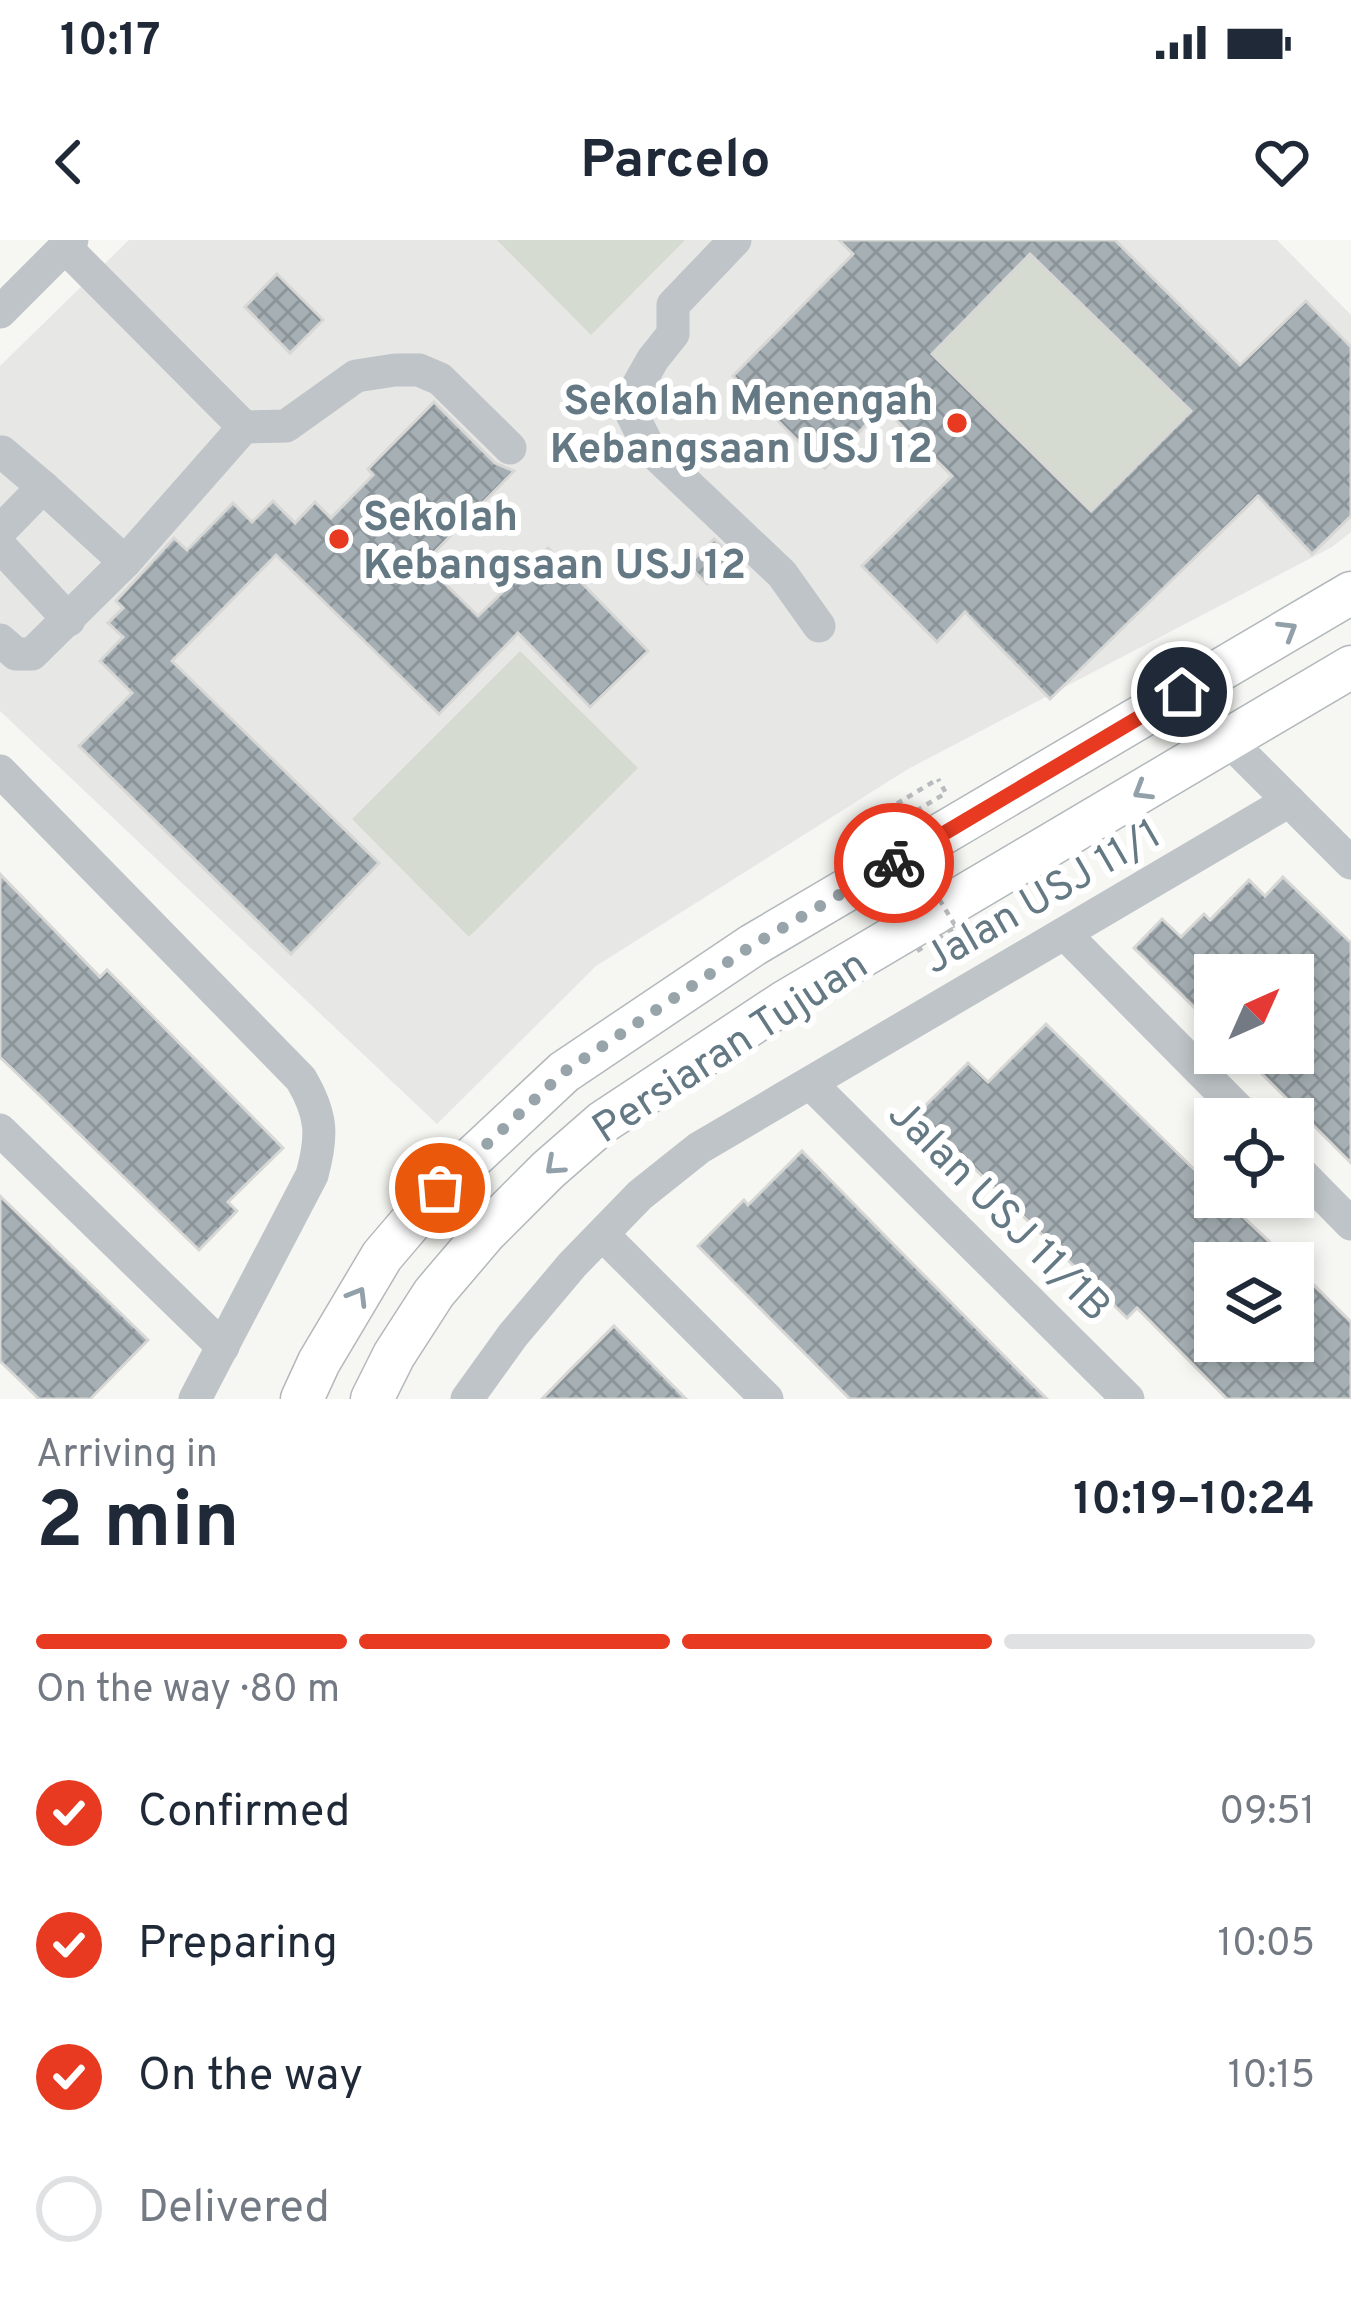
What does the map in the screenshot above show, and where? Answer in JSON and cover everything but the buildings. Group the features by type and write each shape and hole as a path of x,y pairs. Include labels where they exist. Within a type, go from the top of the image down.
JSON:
{"main road":[{"name":"Persiaran Tujuan","path":"302,1399 382,1256 440,1188 564,1072 753,945 1348,593"},
{"name":"Persiaran Tujuan","path":"372,1399 434,1293 485,1232 603,1122 786,1001 1351,667"}],"street":[{"path":"735,240 674,305 673,334 636,389 632,414 650,448 782,574 819,626"},
{"path":"0,312 68,243 244,428"},
{"path":"0,640 16,654 32,654 124,562 244,428 286,426 356,376 419,370 440,379 510,448"},
{"path":"1,452 124,562"},
{"path":"0,531 44,487"},
{"path":"0,546 69,620"},
{"path":"1228,740 1351,863"},
{"path":"0,771 301,1079 313,1100 320,1124 312,1175 195,1399"},
{"name":"Jalan USJ 11/1","path":"467,1399 572,1265 640,1195 699,1148 1289,801"},
{"path":"1065,934 1227,1098"},
{"name":"Jalan USJ 11/1B","path":"810,1082 1128,1399"},
{"path":"0,1130 223,1347"},
{"path":"1314,1186 1351,1224"},
{"path":"603,1235 767,1399"}],"path":[{"path":"903,857 878,815 938,779 946,793 894,824 956,927 916,951"}],"shaded area":[{"path":"129,240 1277,240 1351,315 1351,532 1332,547 908,769 596,966 437,1124 0,711 0,366"},
{"path":"497,240 685,240 591,335"},
{"path":"1030,254 1191,411 1091,511 932,354"},
{"path":"520,651 638,768 469,937 352,819"}],"way so far":[{"path":"440,1188 564,1072 753,945 894,863"}],"place":[{"name":"Sekolah Menengah Kebangsaan USJ 12","path":"957,423"},
{"name":"Sekolah Kebangsaan USJ 12","path":"339,539"}],"route":[{"path":"894,863 1182,692"}]}
